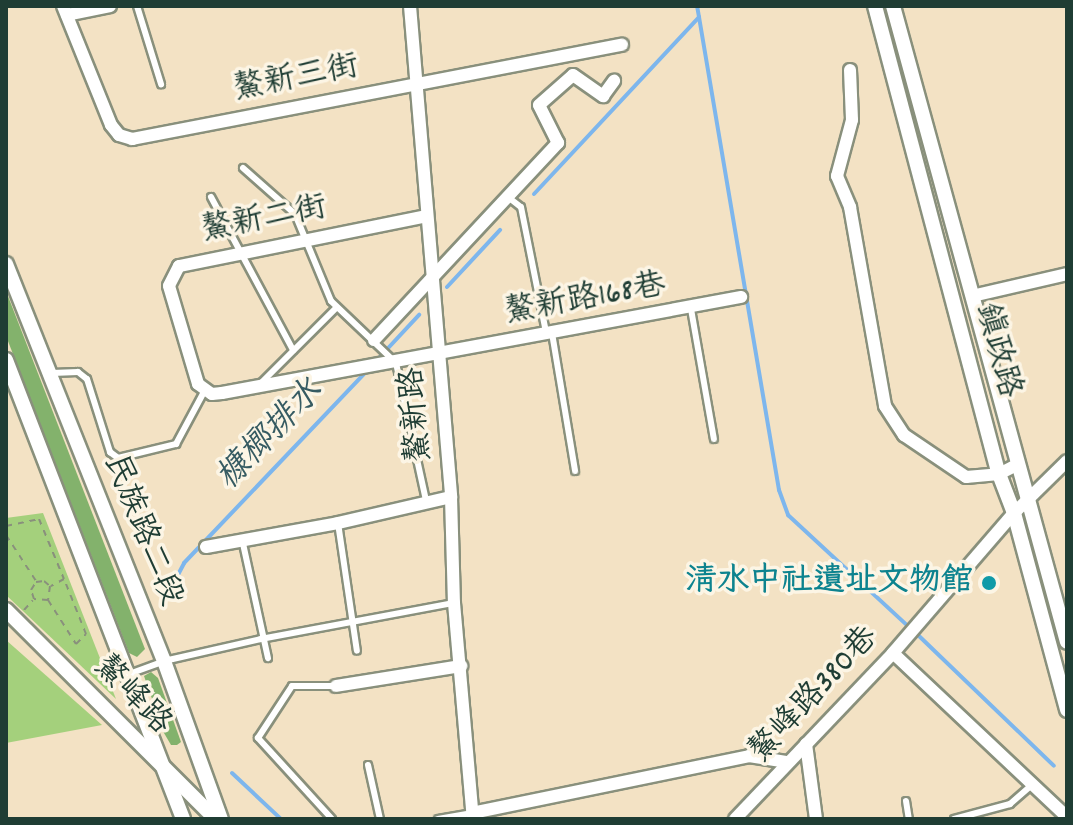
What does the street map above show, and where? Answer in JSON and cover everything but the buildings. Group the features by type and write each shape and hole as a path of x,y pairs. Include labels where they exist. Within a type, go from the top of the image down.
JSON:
{"street":[{"path":"65,10 110,6"},
{"name":"鰲新路","path":"410,6 451,497 454,603 473,816"},
{"name":"鎮政路","path":"875,6 999,474 1014,513 1067,710"},
{"name":"鎮政路","path":"893,6 1067,642"},
{"name":"鰲新三街","path":"65,10 111,125 127,138 622,45"},
{"path":"850,70 852,120 837,176 850,207 885,406 904,435 966,477 999,474 1017,465"},
{"path":"378,343 432,278 558,143 539,105 573,75 603,96 614,81"},
{"name":"鰲新二街","path":"205,390 198,384 169,286 174,270 188,263 427,216"},
{"name":"民族路二段","path":"6,264 164,661 218,819"},
{"path":"972,296 1067,274"},
{"name":"鰲新路168巷","path":"205,390 222,393 691,309 741,297"},
{"name":"民族路二段","path":"6,360 10,384 183,819"},
{"name":"鰲峰路380巷","path":"735,819 893,653 1014,513 1067,461"},
{"path":"206,547 338,523 451,497"},
{"name":"鰲峰路","path":"6,610 168,775 218,819"},
{"path":"893,653 1067,817"},
{"path":"336,686 461,666"},
{"path":"806,744 816,819"},
{"path":"473,816 749,756 788,762"}],"lane":[{"path":"137,6 161,84"},
{"path":"243,168 295,214 331,301 378,343 391,361 426,501"},
{"path":"211,197 293,350"},
{"path":"508,197 521,207 550,334 575,471"},
{"path":"258,386 337,307"},
{"path":"691,309 714,439"},
{"path":"47,373 78,372 87,379 110,452 118,458 176,444 205,390"},
{"path":"338,523 357,651"},
{"path":"242,539 261,639 268,658"},
{"path":"127,675 164,661 261,639 454,603"},
{"path":"332,819 258,738 292,686 336,686"},
{"path":"368,765 380,819"},
{"path":"954,819 1010,804 1033,784"},
{"path":"906,801 909,819"},
{"path":"438,819 473,816"}],"path":[{"path":"6,526 39,519 86,634 76,644 48,600 50,586"},
{"path":"6,535 36,582"},
{"path":"50,586 64,579"},
{"path":"36,582 44,581 50,586"},
{"path":"36,582 31,590 34,599 41,602 48,600"}],"green space":[{"path":"6,291 145,649 137,657 129,653 6,336"},
{"path":"43,513 116,699 6,595 6,518"},
{"path":"6,640 102,725 6,743"},
{"path":"151,672 158,678 181,742 177,745 171,745 164,733 144,676"}],"waterway":[{"name":"槺榔排水","path":"534,194 699,17 697,6"},
{"path":"699,17 779,490 788,515 909,627"},
{"name":"槺榔排水","path":"447,287 500,230"},
{"name":"槺榔排水","path":"377,360 419,315"},
{"name":"槺榔排水","path":"163,594 172,586 184,563 368,370"},
{"path":"919,636 1054,766"},
{"name":"槺榔排水","path":"232,773 281,819"}],"place":[{"name":"清水中社遺址文物館","path":"989,583"}]}
